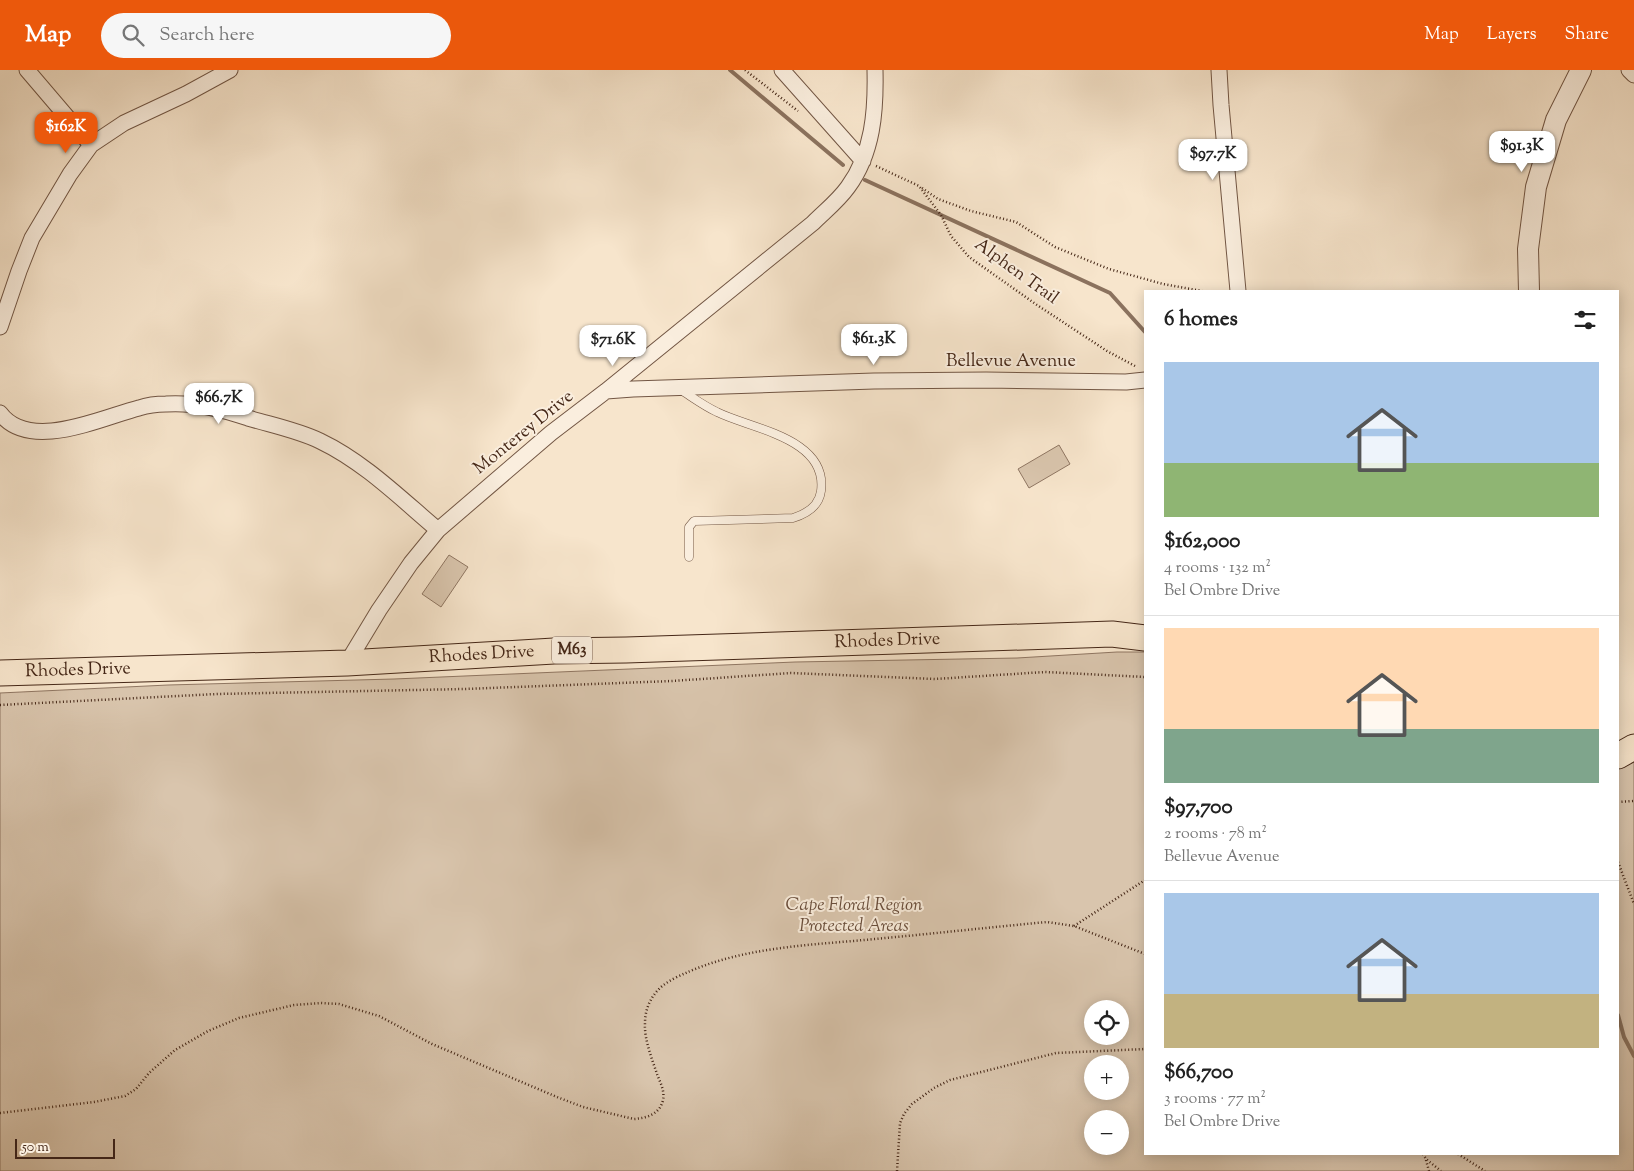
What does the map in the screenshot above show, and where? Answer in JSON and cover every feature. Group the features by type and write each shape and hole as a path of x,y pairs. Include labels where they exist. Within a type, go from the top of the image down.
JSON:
{"main road":[{"name":"Rhodes Drive","path":"0,673 347,663 554,650 1104,634 1144,638"},
{"path":"1619,755 1634,746"}],"street":[{"path":"27,70 91,145"},
{"path":"0,327 32,238 70,174 91,145 124,123 186,94 230,70"},
{"path":"782,70 863,161"},
{"name":"Monterey Drive","path":"347,663 379,610 411,563 438,530 551,433 606,392 813,223 847,188 863,161 872,132 875,70"},
{"path":"1219,70 1238,290"},
{"path":"1529,290 1528,249 1536,187 1556,120 1581,70"},
{"path":"1629,70 1634,75"},
{"name":"Bellevue Avenue","path":"606,392 633,388 874,381 1126,382 1141,374"},
{"path":"0,413 15,425 28,430 44,431 88,424 140,407 166,404 196,404 220,409 308,436 335,449 358,463 438,530"}],"lane":[{"path":"677,387 717,412 788,439 799,446 815,462 821,481 820,495 816,503 802,515 793,518 694,521 689,527 689,557"}],"path":[{"path":"745,70 800,112"},
{"name":"Alphen Trail","path":"863,161 888,170 919,186 941,215 952,236 969,258 1141,374"},
{"path":"919,186 938,199 971,211 1016,222 1055,247 1108,269 1163,284 1196,290"},
{"path":"0,704 218,694 573,684 791,674 934,679 1045,672 1144,677"},
{"path":"1619,802 1634,801"},
{"path":"1619,865 1634,904"},
{"path":"1074,926 1144,881"},
{"path":"0,1113 94,1102 125,1096 136,1089 149,1073 175,1050 208,1031 239,1018 294,1005 321,1002 339,1004 379,1016 432,1044 583,1107 634,1119 643,1118 650,1116 659,1109 663,1100 662,1088 645,1023 649,1002 660,988 677,977 704,965 751,953 795,946 1047,922 1074,926 1144,954"},
{"path":"897,1171 900,1123 912,1104 934,1088 950,1080 1056,1053 1144,1049"},
{"path":"1424,1155 1429,1171"},
{"path":"1460,1155 1485,1171"},
{"path":"1426,1159 1441,1171"}],"green space":[{"path":"1059,445 1070,464 1029,488 1018,469"},
{"path":"449,555 468,567 441,607 422,594"},
{"name":"Cape Floral Region Protected Areas","path":"1144,652 1144,1155 1619,1155 1619,766 1634,759 1634,1171 0,1171 0,693 168,685 394,679 795,662 1017,658"}],"waterway":[{"path":"730,70 843,165"},
{"path":"865,180 1110,293 1144,331"},
{"path":"1619,1019 1624,1037 1634,1056"}]}
